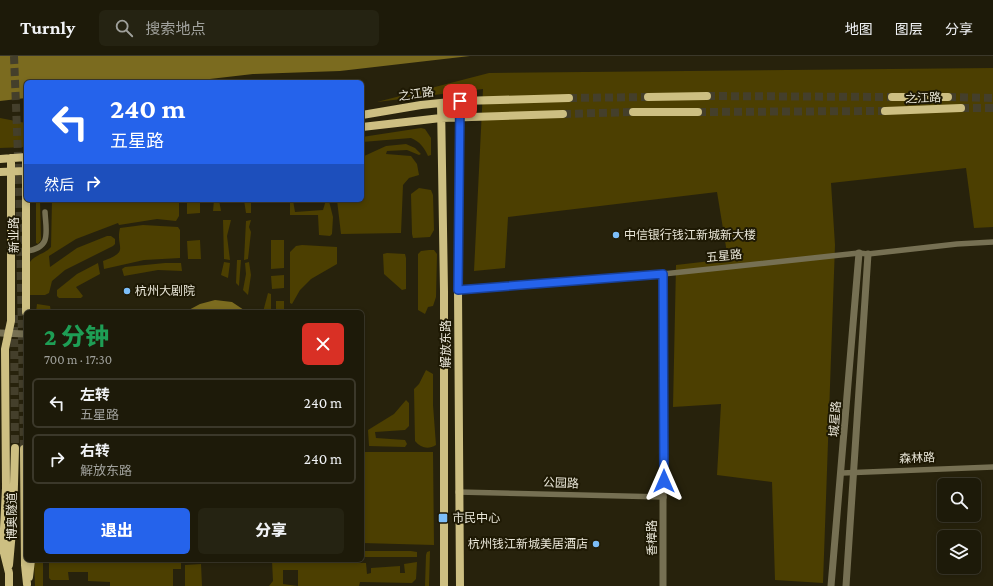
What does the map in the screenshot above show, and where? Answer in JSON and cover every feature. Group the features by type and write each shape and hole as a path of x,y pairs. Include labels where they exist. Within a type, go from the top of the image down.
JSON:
{"main road":[{"path":"648,97 707,96"},
{"name":"之江路","path":"892,97 948,97"},
{"name":"之江路","path":"364,115 460,101 569,98"},
{"name":"解放东路","path":"460,101 458,290 458,492 460,586"},
{"name":"解放东路","path":"441,103 444,291 444,586"},
{"name":"之江路","path":"885,111 961,108"},
{"path":"633,112 698,112"},
{"path":"364,127 441,118 563,114"},
{"path":"0,159 24,157"},
{"name":"新业路","path":"9,586 9,573 3,549 3,488 4,333 11,321 11,158"},
{"path":"0,172 24,171"},
{"name":"新业路","path":"26,202 26,310"},
{"name":"博奥隧道","path":"9,573 13,520 15,448"},
{"name":"博奥隧道","path":"25,562 27,585"},
{"path":"27,585 31,562"}],"street":[{"path":"26,251 35,250 44,243 46,238 45,212"},
{"name":"五星路","path":"458,290 663,274 859,253 868,254 957,244 993,242"},
{"name":"城星路","path":"831,586 842,473 859,253"},
{"name":"城星路","path":"846,586 868,254"},
{"name":"香樟路","path":"663,274 663,586"},
{"path":"4,333 24,334"},
{"name":"森林路","path":"842,473 993,467"},
{"name":"公园路","path":"458,492 664,497"}],"shaded area":[{"path":"0,56 470,56 340,71 253,74 201,80 24,80 24,98 0,101"},
{"path":"993,68 993,227 974,228 966,168 831,183 835,245 823,583 775,580 772,482 717,475 721,404 673,407 676,265 728,259 717,192 508,217 505,268 474,271 483,89 377,102 489,73"},
{"path":"0,118 24,123 24,147 0,148"},
{"path":"421,128 425,129 431,138 431,155 428,156 421,145 411,138 364,142 364,137"},
{"path":"406,144 415,148 421,154 419,155 407,150 387,151 386,154 411,156 417,164 419,175 409,178 403,185 401,233 341,234 337,202 364,202 364,156 386,146"},
{"path":"419,188 431,190 433,195 434,230 430,237 413,238 411,194"},
{"path":"36,202 40,202 41,240 38,244 36,243"},
{"path":"52,202 179,202 179,216 176,221 157,219 119,225 118,223 76,239 49,256 50,267 77,248 107,236 111,236 115,239 115,244 65,270 52,281 49,293 45,295 30,295 28,293 30,262 51,247"},
{"path":"187,202 200,202 200,213 187,214"},
{"path":"214,202 219,202 221,211 213,211"},
{"path":"244,202 251,202 251,213 246,213"},
{"path":"290,202 293,202 295,212 323,210 325,202 329,202 333,217 332,234 330,236 319,235 318,215 290,215"},
{"path":"223,220 231,220 227,236 230,260 224,259"},
{"path":"251,220 249,227 251,232 248,259 244,260 246,221"},
{"path":"143,225 178,227 180,230 180,258 144,260 104,269 103,261 112,258 119,251 120,228"},
{"path":"200,240 201,259 188,259 187,241"},
{"path":"271,240 284,240 284,268 271,269"},
{"path":"296,246 337,247 337,264 311,279 300,290 292,304 290,303 290,252"},
{"path":"434,250 437,254 436,297 433,306 428,307 425,314 418,310 418,254 421,251"},
{"path":"383,254 405,254 406,289 402,290 384,274"},
{"path":"237,260 241,260 239,286 236,283"},
{"path":"224,262 230,263 228,278 221,275"},
{"path":"249,262 251,275 248,295 243,290 246,274 245,263"},
{"path":"98,263 100,274 76,287 83,296 81,298 59,298 57,296 57,290 77,274"},
{"path":"181,263 182,271 158,270 124,276 122,269 125,267"},
{"path":"284,275 284,288 272,289 271,276"},
{"path":"268,293 271,294 271,310 264,310"},
{"path":"215,300 232,302 244,310 189,310 200,304"},
{"path":"276,301 284,301 284,310 276,310"},
{"path":"37,304 50,306 51,310 36,310"},
{"path":"426,370 433,374 433,405 436,445 427,448 422,447 415,441 414,389 419,384"},
{"path":"406,400 409,403 409,426 405,430 375,432 376,438 405,440 407,444 405,447 369,446 368,430 394,414"},
{"path":"364,452 433,452 434,545 364,543"},
{"path":"364,551 411,551 417,552 417,557 364,557"},
{"path":"430,551 429,586 425,586 426,555 427,552"},
{"path":"34,562 43,562 43,586 35,586"},
{"path":"49,562 181,562 181,569 173,569 173,586 110,586 110,582 88,581 88,572 68,572 69,580 51,580 49,578"},
{"path":"272,562 366,563 367,574 371,573 371,568 400,566 400,573 405,573 404,564 417,562 416,579 412,583 360,582 359,586 298,586 269,586 273,581","holes":["283,570 298,570 298,586 283,584"]},
{"path":"201,564 202,586 185,586 185,565"}],"tunnel":[{"path":"14,56 19,180 24,449"},
{"path":"707,96 892,97"},
{"path":"569,98 648,97"},
{"path":"948,97 993,98"},
{"path":"961,108 993,108"},
{"path":"698,112 885,111"},
{"path":"563,114 633,112"},
{"path":"14,315 15,448"}],"place":[{"name":"中信银行钱江新城新大楼","path":"616,235"},
{"name":"杭州大剧院","path":"127,291"},
{"name":"市民中心","path":"443,518"},
{"name":"杭州钱江新城美居酒店","path":"596,544"}],"route":[{"path":"460,101 458,290 663,274 664,481"}]}
